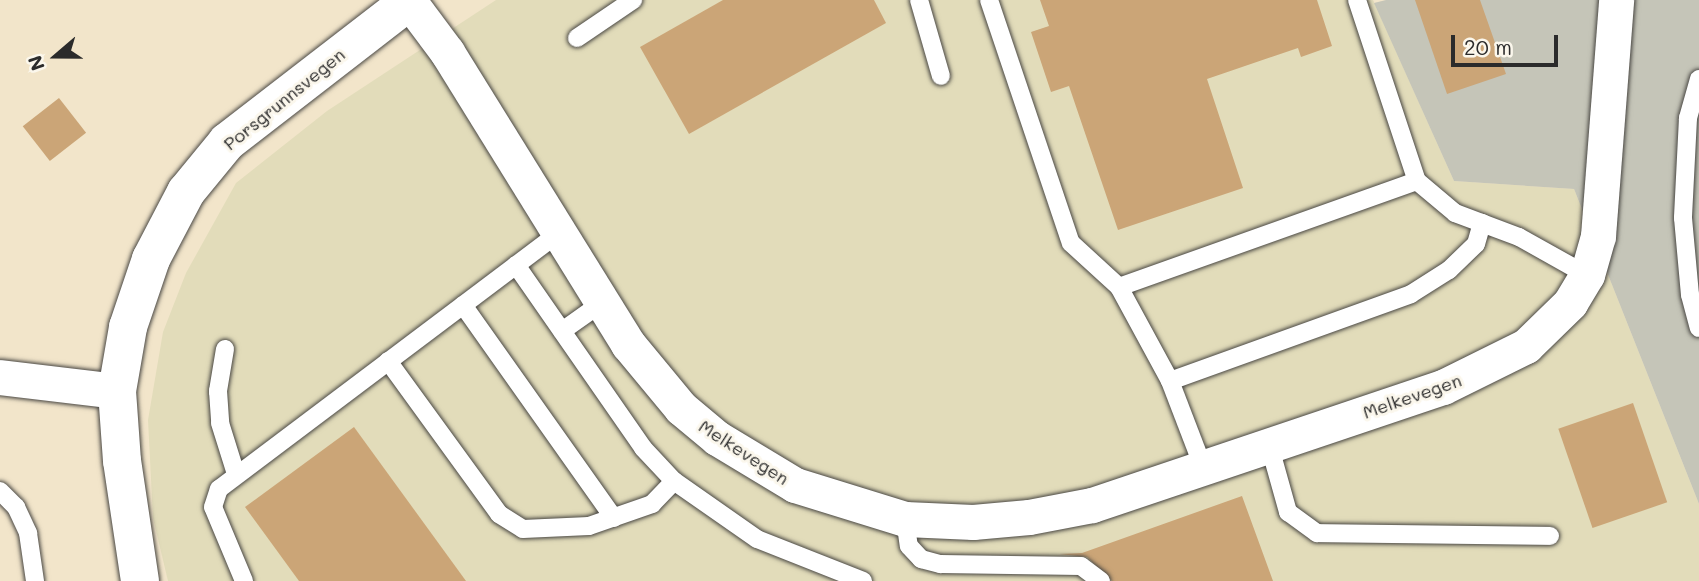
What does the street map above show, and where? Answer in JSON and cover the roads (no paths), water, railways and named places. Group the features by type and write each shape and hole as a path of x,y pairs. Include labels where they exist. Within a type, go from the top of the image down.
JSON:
{"street":[{"name":"Melkevegen","path":"410,1 447,52 650,375 717,438 795,485 905,519 973,522 1029,517 1092,505 1443,387 1502,362 1550,325 1587,275 1605,187 1616,0"},
{"name":"Porsgrunnsvegen","path":"140,581 122,461 117,391 128,327 151,259 186,192 227,142 410,1"},
{"path":"0,377 117,391"}],"lane":[{"path":"577,38 633,0"},
{"path":"919,0 941,76"},
{"path":"989,0 1071,243 1119,286 1170,381 1203,467"},
{"path":"1356,0 1417,181 1455,213 1519,237 1587,275"},
{"path":"1699,79 1688,118 1682,218 1690,295 1699,328"},
{"path":"1119,286 1417,181"},
{"path":"1170,381 1411,294 1449,270 1476,244 1482,223"},
{"path":"244,581 213,507 219,489 560,232"},
{"path":"516,265 643,448 674,481 757,539 863,581"},
{"path":"562,331 603,302"},
{"path":"463,305 614,518"},
{"path":"225,349 218,391 220,423 236,474"},
{"path":"388,361 499,514 523,529 541,531 589,526 652,504 674,481"},
{"path":"1269,444 1288,512 1317,533 1550,536"},
{"path":"0,491 16,507 28,533 35,581"},
{"path":"905,519 909,546 921,559 940,564 1081,566 1101,581"}]}
